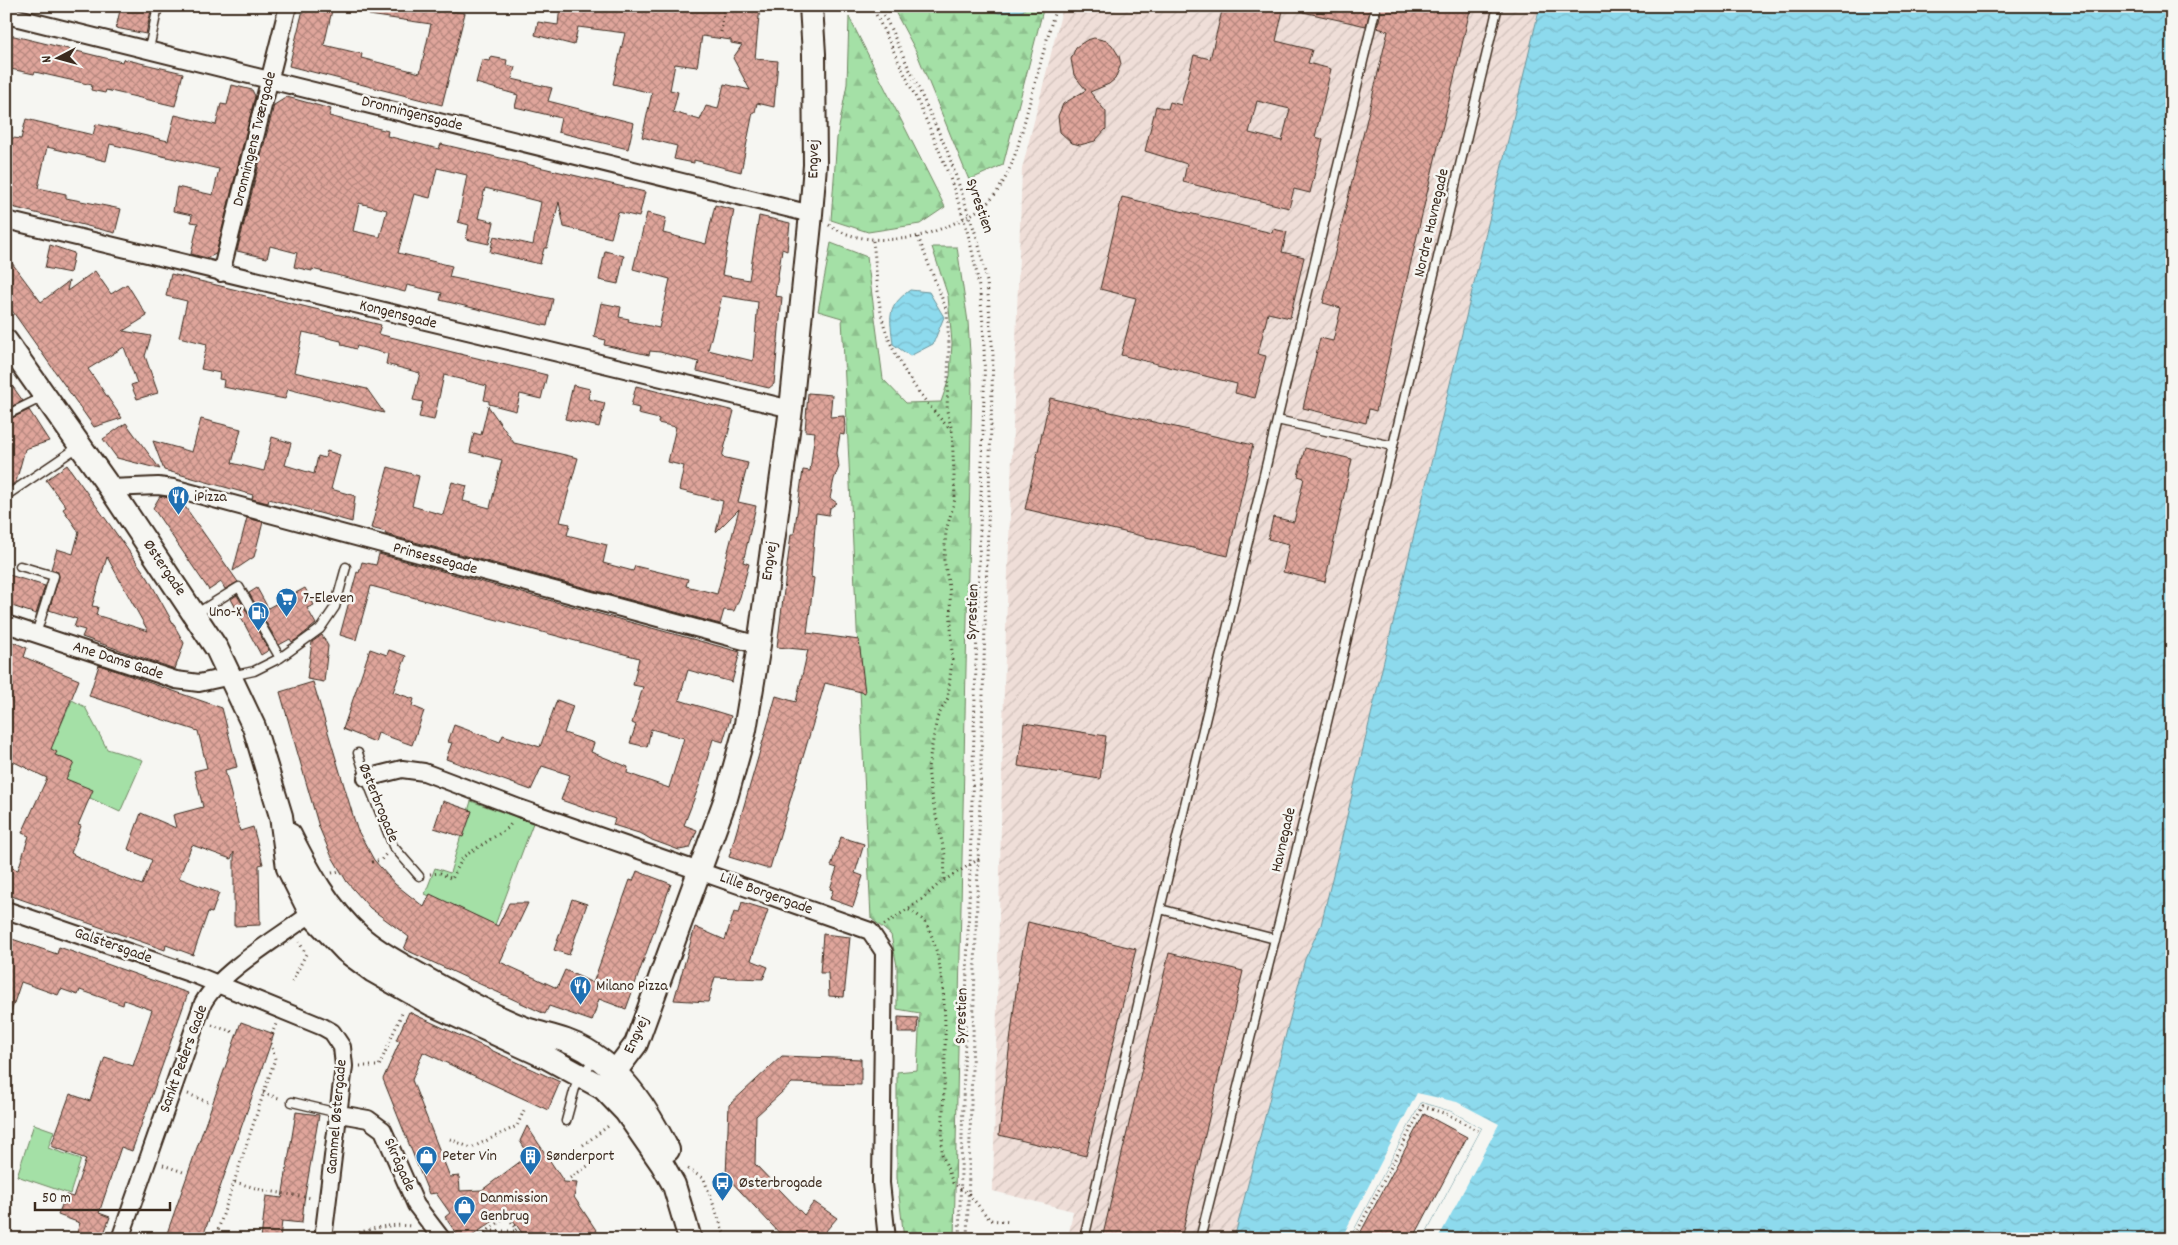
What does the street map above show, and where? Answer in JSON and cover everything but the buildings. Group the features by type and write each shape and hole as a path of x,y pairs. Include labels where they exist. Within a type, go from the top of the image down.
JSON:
{"main road":[{"name":"Engvej","path":"609,1080 636,1044 726,798 744,730 759,645 791,409 812,214 814,156 811,6"},
{"name":"Østergade","path":"6,341 110,488 195,614 231,676 254,727 281,816 288,868 319,908"},
{"path":"319,908 346,951 373,970 431,1004 582,1075 609,1080 641,1100 673,1160 705,1239"},
{"path":"319,908 382,954 488,1011 528,1029 576,1044 595,1056 626,1112 662,1164 674,1185 690,1239"}],"street":[{"name":"Dronningens Tværgade","path":"221,272 288,6"},
{"name":"Dronningensgade","path":"12,13 149,49 812,214"},
{"name":"Kongensgade","path":"6,220 791,409"},
{"name":"Prinsessegade","path":"110,488 158,486 173,488 759,645"},
{"name":"Ane Dams Gade","path":"6,624 176,680 199,683 231,676"},
{"name":"Lille Borgergade","path":"366,778 402,769 424,772 519,808 870,931"},
{"name":"Sankt Peders Gade","path":"120,1239 197,1020 209,993 319,908"},
{"name":"Galstersgade","path":"6,910 219,984"},
{"path":"870,931 884,952 881,1183 887,1239"},
{"name":"Gammel Østergade","path":"219,984 332,1032 342,1047 344,1066 340,1114 323,1239"},
{"name":"Skrågade","path":"340,1114 368,1119 383,1130 416,1205 438,1234"}],"lane":[{"path":"149,49 158,6"},
{"name":"Nordre Havnegade","path":"1392,446 1498,6"},
{"path":"1084,1239 1160,909 1375,11"},
{"path":"6,415 45,396"},
{"path":"1277,420 1392,446"},
{"path":"6,491 10,492 80,446"},
{"name":"Havnegade","path":"1200,1239 1275,938 1392,446"},
{"path":"20,566 54,576 36,634"},
{"path":"231,676 254,671 280,658 320,629 334,607 346,567"},
{"path":"195,614 239,587 280,658"},
{"name":"Østerbrogade","path":"358,753 393,846 420,876"},
{"path":"1160,909 1275,938"},
{"path":"566,1121 571,1096 595,1056"},
{"path":"292,1102 340,1114"}],"path":[{"path":"721,32 724,6"},
{"name":"Syrestien","path":"872,6 946,170 963,218 979,292 985,359 959,1239"},
{"name":"Syrestien","path":"880,6 947,150 970,215 987,282 993,355 968,1239"},
{"path":"812,214 835,229 873,241 918,237 970,215 992,198 1007,177 1017,148 1056,6"},
{"path":"918,237 947,312 949,345 947,411 952,431 955,499 946,531 944,560 950,592 952,658 948,698 938,718 928,768 931,794 945,855 944,880"},
{"path":"873,241 881,314 899,362 938,416 952,431"},
{"path":"420,876 440,873 452,879 463,857 508,828 519,808"},
{"path":"870,931 890,923 944,880 979,859"},
{"path":"908,910 919,914 931,933 943,993 942,1154 947,1173 953,1183 969,1194 990,1220 1011,1222"},
{"path":"291,928 306,954 292,982"},
{"path":"344,1066 379,1066 411,992"},
{"path":"215,1239 275,1059 270,1040 281,1010"},
{"path":"197,1020 233,1032"},
{"path":"264,1093 292,1102"},
{"path":"1353,1239 1423,1106 1449,1115 1480,1132"},
{"path":"450,1139 471,1148 517,1126 524,1108"},
{"path":"583,1144 611,1124"},
{"path":"673,1160 704,1179 726,1239"},
{"path":"570,1178 595,1161"},
{"path":"235,1182 262,1190 328,1200"},
{"path":"477,1239 520,1208"},
{"path":"508,1217 517,1229 515,1231"},
{"path":"340,1239 357,1231 401,1224 438,1234"},
{"path":"487,1231 515,1231"},
{"path":"504,1239 515,1231"}],"shaded area":[{"path":"1063,6 1540,6 1321,925 1305,959 1234,1239 1068,1239 1073,1211 993,1191 1004,688 1022,169"}],"green space":[{"path":"892,6 978,6 1023,11 1026,6 1044,6 1003,165 969,180 916,51"},
{"path":"849,17 945,207 920,224 868,232 831,220 837,138 847,84"},
{"path":"831,243 867,257 883,379 906,403 941,402 950,376 952,343 948,296 932,247 957,247 968,322 972,383 954,1239 904,1239 897,1178 897,1072 917,1070 920,1013 897,1009 897,966 891,935 871,918 842,318 818,311"},
{"path":"72,700 85,707 107,749 143,760 120,812 39,774"},
{"path":"471,801 533,823 495,925 425,894 435,868 450,873"},
{"path":"34,1124 54,1131 48,1148 81,1159 70,1194 17,1176"}],"water":[{"path":"978,6 1026,6 1023,11 999,13"},
{"path":"1540,6 2172,6 2172,1239 1423,1239 1482,1128 1451,1111 1421,1102 1349,1239 1234,1239 1305,959 1321,925"},
{"path":"910,290 929,292 944,317 933,344 910,356 893,344 891,313 897,302"}],"pier":[{"path":"1417,1093 1457,1102 1499,1124 1438,1239 1423,1239 1482,1128 1451,1111 1421,1102 1349,1239 1341,1239"}],"place":[{"name":"iPizza","path":"178,516"},
{"name":"7-Eleven","path":"287,617"},
{"name":"Uno-X","path":"258,631"},
{"name":"Milano Pizza","path":"580,1005"},
{"name":"Peter Vin","path":"426,1175"},
{"name":"Sønderport","path":"530,1175"},
{"name":"Østerbrogade","path":"723,1202"},
{"name":"Danmission Genbrug","path":"464,1226"}]}
